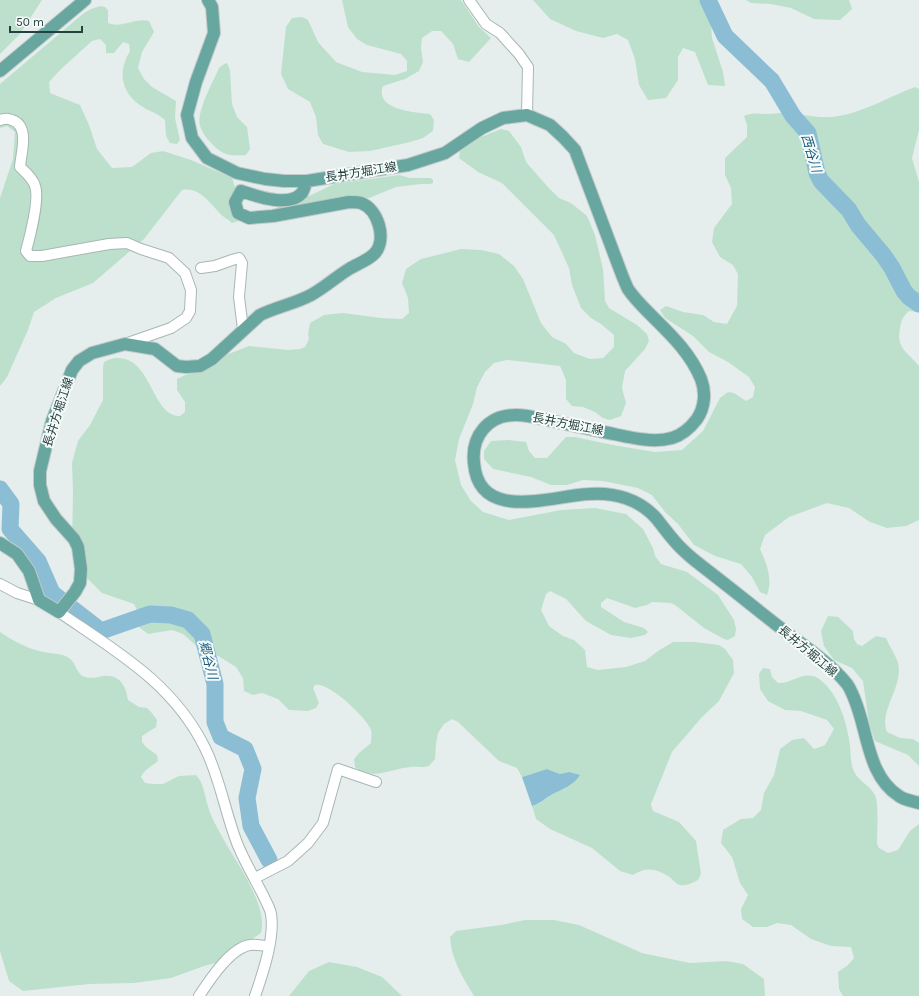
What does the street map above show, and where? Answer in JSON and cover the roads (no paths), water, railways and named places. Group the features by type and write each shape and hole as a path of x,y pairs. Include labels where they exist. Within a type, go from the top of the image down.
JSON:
{"main road":[{"path":"0,71 85,0"},
{"name":"長井方堀江線","path":"208,0 212,7 214,33 196,82 187,115 192,138 207,158 237,173 272,180 307,181 408,165 445,153 482,128 503,118 527,115 550,125 575,150 629,290 681,346 697,369 703,383 704,402 701,413 693,424 684,432 672,438 654,440 629,437 535,417 517,415 503,417 492,422 482,430 476,439 474,465 477,478 487,492 500,500 518,502 538,501 591,494 628,499 642,505 653,515 683,550 826,664 848,685 860,711 876,771 885,783 900,797 919,803"},
{"name":"長井方堀江線","path":"61,610 80,583 81,569 78,547 74,538 56,519 44,501 40,485 40,471 52,421 72,370 79,361 92,353 126,344 155,349 177,366 200,366 212,359 260,315 268,311 290,305 312,294 374,254 380,246 381,235 376,218 370,209 361,203 349,202 273,216 249,218 238,213 235,202 241,191 237,173"},
{"path":"241,191 278,201 293,198 301,194 307,181"},
{"path":"0,543 17,554 29,571 39,600 61,610"}],"street":[{"path":"469,0 486,24 500,32 528,67 527,115"},
{"path":"0,120 5,118 10,119 21,125 23,134 20,166 28,174 36,186 34,220 26,251 30,256 42,256 109,244 126,243 169,258 185,273 191,290 190,311 186,318 171,328 126,344"},
{"path":"201,268 215,266 239,258 242,263 239,297 243,329"},
{"path":"0,584 17,593 39,600"},
{"path":"61,610 128,659 162,688 180,707 206,750 238,843 271,912 272,929 269,946 264,971 255,996"},
{"path":"255,878 288,861 308,843 323,823 338,769 376,782"},
{"path":"199,996 222,965 238,950 250,945 269,946"}],"water":[{"path":"547,769 560,774 569,772 580,775 571,785 548,796 538,804 532,806 522,777"}],"waterway":[{"name":"西谷川","path":"708,0 725,36 772,81 793,116 808,133 817,173 821,181 849,210 858,225 884,256 904,291 909,297 919,304"},
{"name":"郷谷川","path":"0,489 11,504 10,529 38,561 52,593 101,631 150,614 171,615 188,620 202,634 215,684 215,722 221,737 245,749 253,769 247,798 251,826 269,860"}]}
